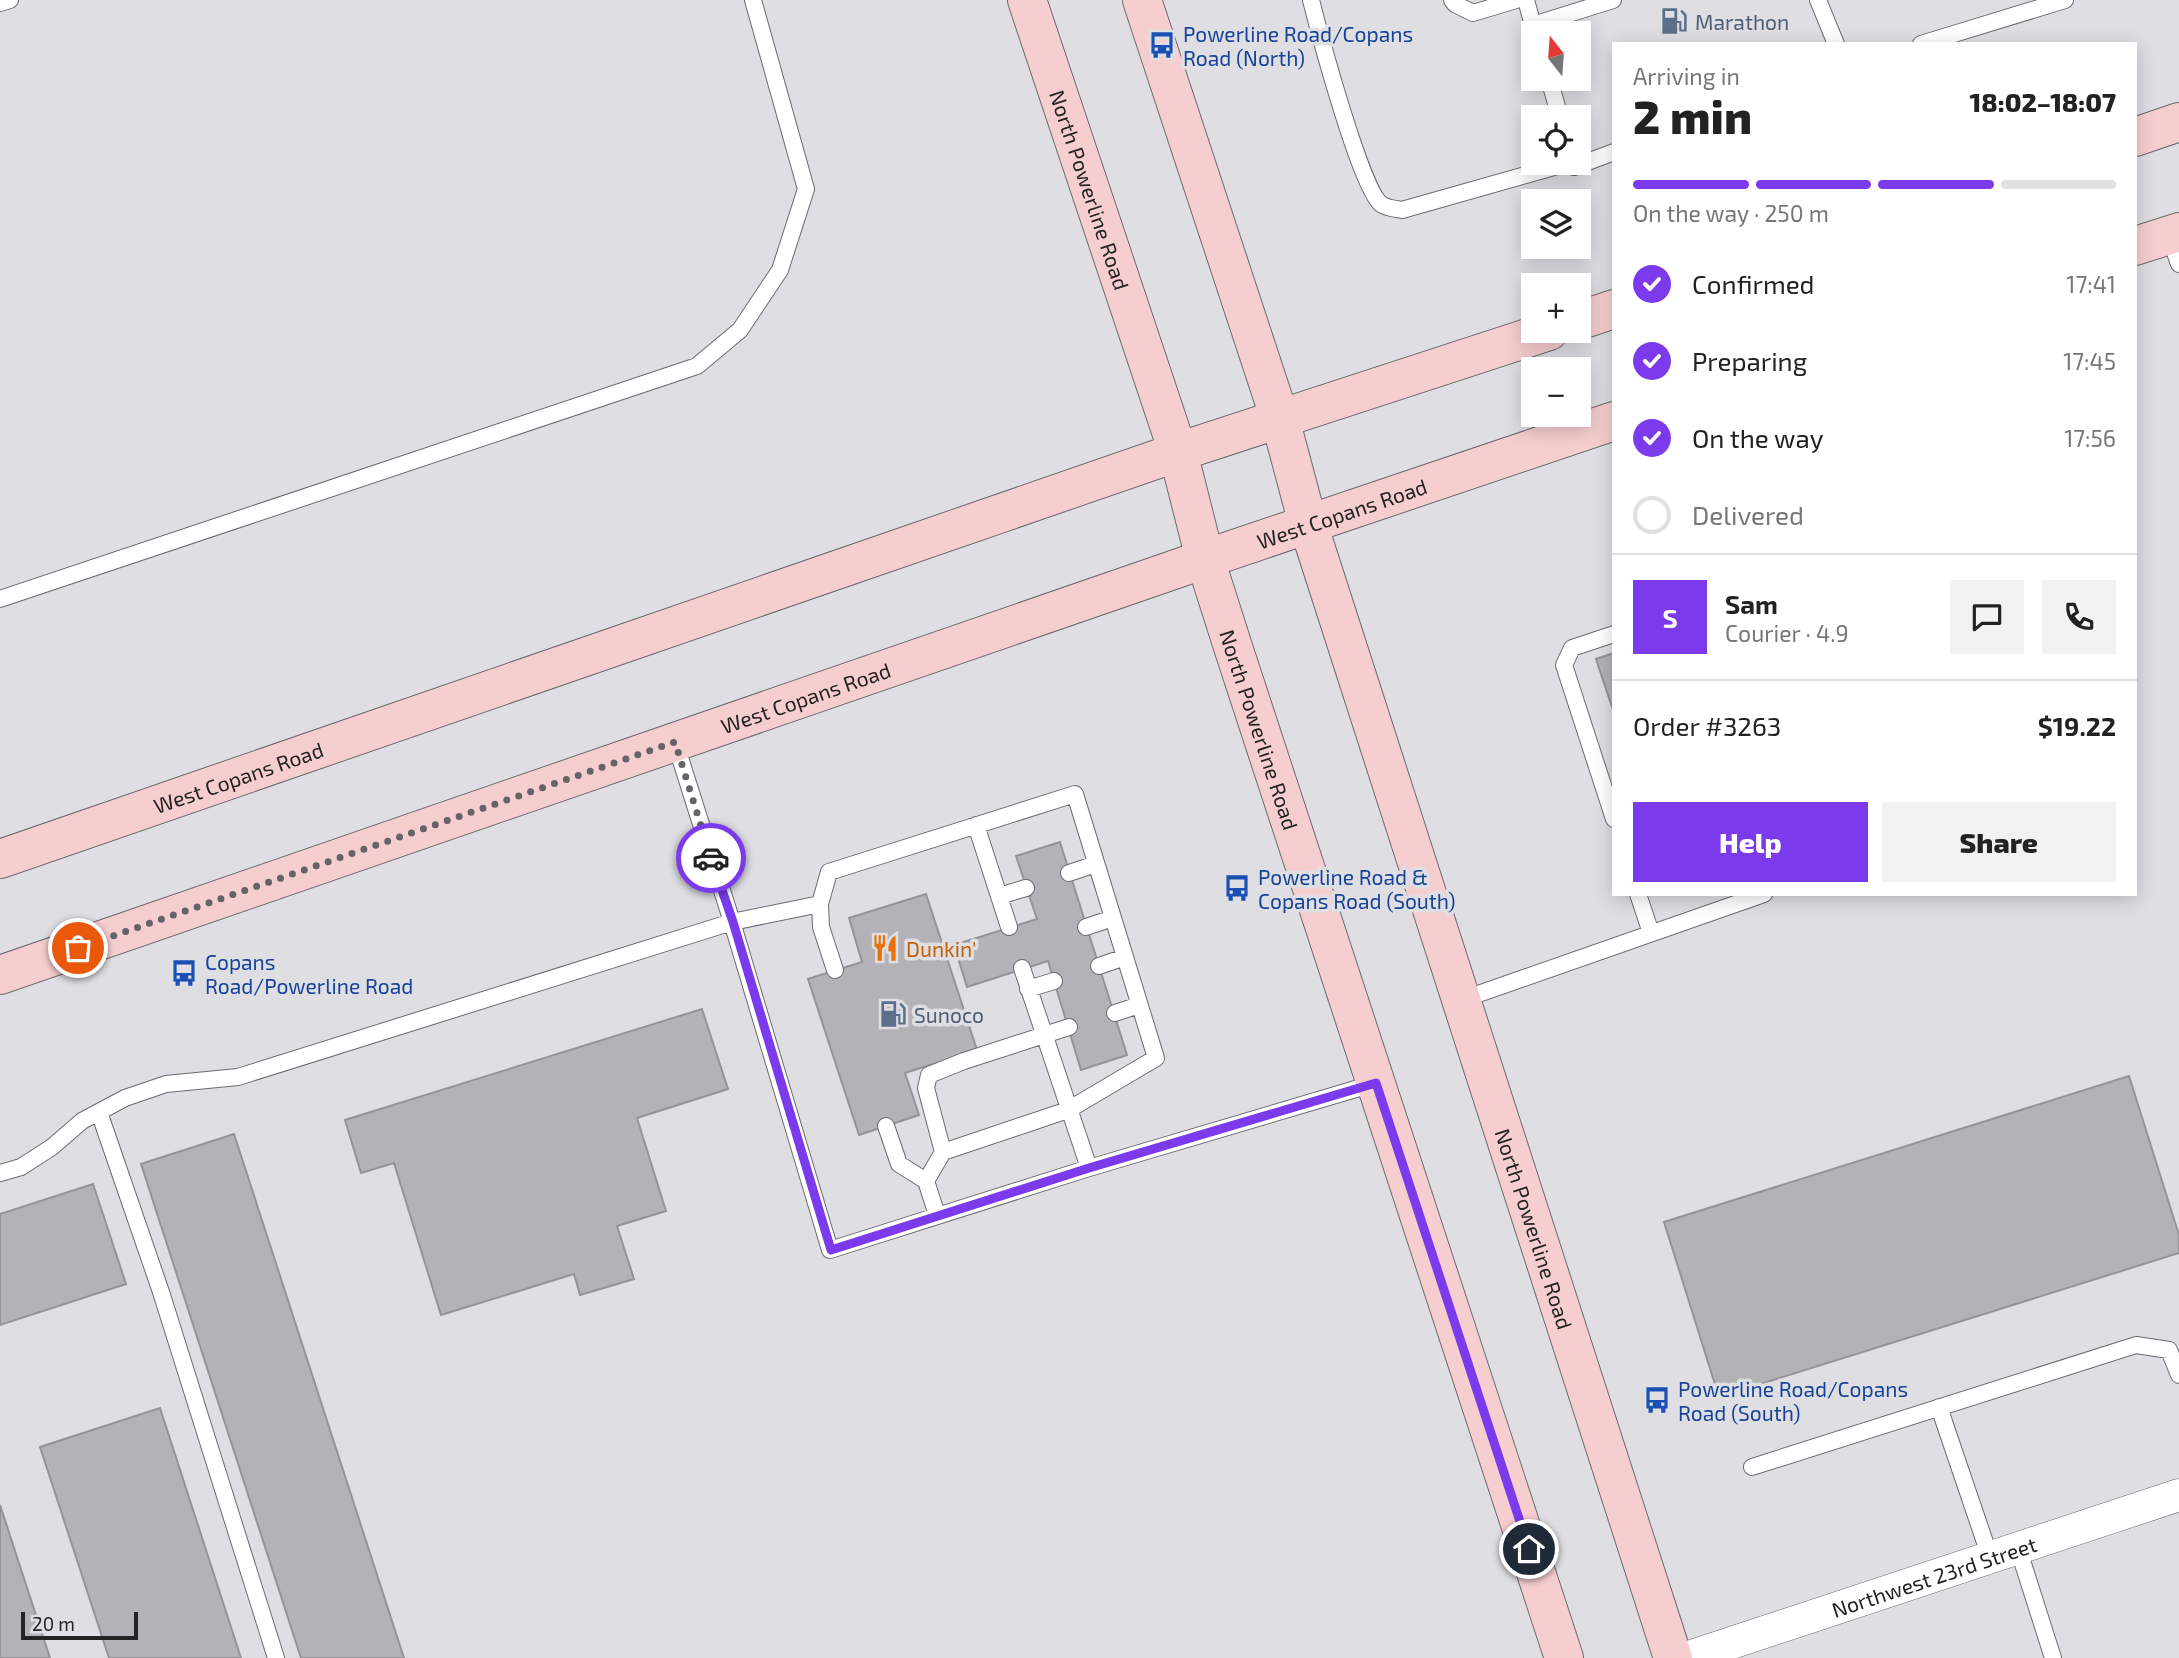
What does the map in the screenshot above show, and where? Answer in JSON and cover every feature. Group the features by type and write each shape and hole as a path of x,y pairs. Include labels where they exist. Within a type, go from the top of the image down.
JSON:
{"main road":[{"name":"North Powerline Road","path":"1027,0 1178,452 1205,559 1564,1658"},
{"name":"North Powerline Road","path":"1142,0 1280,419 1308,524 1672,1658"},
{"path":"2137,136 2179,122"},
{"path":"1591,317 1612,310"},
{"name":"West Copans Road","path":"0,859 1178,452 1521,340"},
{"name":"West Copans Road","path":"0,975 1205,559 1612,422"}],"street":[{"name":"Northwest 23rd Street","path":"1686,1658 2179,1494"}],"lane":[{"path":"0,3 10,0"},
{"path":"0,599 697,366 740,330 780,270 806,189 753,0"},
{"path":"1311,0 1355,148 1369,187 1382,204 1402,210 1528,175"},
{"path":"1452,0 1455,5 1473,13 1516,0"},
{"path":"1526,0 1532,21"},
{"path":"1556,21 1613,0"},
{"path":"1818,0 1835,42"},
{"path":"1928,42 2065,0"},
{"path":"1591,161 1612,153"},
{"path":"1612,635 1572,648 1564,665 1612,812"},
{"path":"675,742 733,922 831,1250 1089,1168 1376,1083"},
{"path":"835,970 821,927 820,904 829,872 1075,794 1156,1058 1068,1110 943,1152 926,1181"},
{"path":"976,825 1009,927"},
{"path":"1069,873 1096,864"},
{"path":"999,896 1026,888"},
{"path":"1639,896 1651,933"},
{"path":"1461,1000 1758,896"},
{"path":"0,1173 21,1167 52,1147 82,1121 125,1098 166,1084 238,1077 733,922 820,904"},
{"path":"1086,927 1113,918"},
{"path":"1099,966 1125,957"},
{"path":"1022,968 1089,1168"},
{"path":"1028,989 1054,981"},
{"path":"1115,1013 1139,1005"},
{"path":"943,1152 926,1088 929,1075 964,1060 1069,1027"},
{"path":"99,1112 161,1292 276,1658"},
{"path":"886,1126 899,1164 926,1181 937,1215"},
{"path":"1752,1467 2136,1345 2169,1350 2179,1375"},
{"path":"1939,1408 2053,1658"}],"building":[{"path":"1612,654 1612,707 1596,659"},
{"path":"1060,842 1127,1055 1081,1070 1048,961 967,987 954,945 1037,919 1016,856"},
{"name":"Sunoco","path":"926,894 977,1050 905,1073 919,1115 859,1135 808,979 862,962 849,918"},
{"path":"702,1009 728,1089 637,1118 666,1211 617,1226 634,1279 580,1295 574,1274 441,1315 394,1163 361,1173 345,1120"},
{"path":"2129,1076 2179,1235 2179,1253 1719,1397 1664,1222"},
{"path":"234,1134 404,1658 301,1658 141,1164"},
{"path":"93,1184 126,1284 0,1325 0,1214"},
{"path":"160,1408 241,1658 109,1658 40,1447"},
{"path":"0,1505 50,1658 0,1658"}],"way so far":[{"path":"78,948 675,742 711,858"}],"place":[{"name":"Marathon","path":"1674,21"},
{"name":"Powerline Road/Copans Road (North)","path":"1162,45"},
{"name":"Powerline Road & Copans Road (South)","path":"1237,888"},
{"name":"Dunkin'","path":"885,948"},
{"name":"Copans Road/Powerline Road","path":"184,973"},
{"name":"Sunoco","path":"893,1014"},
{"name":"Powerline Road/Copans Road (South)","path":"1657,1400"}],"route":[{"path":"711,858 733,922 831,1250 1089,1168 1376,1083 1529,1549"}]}
